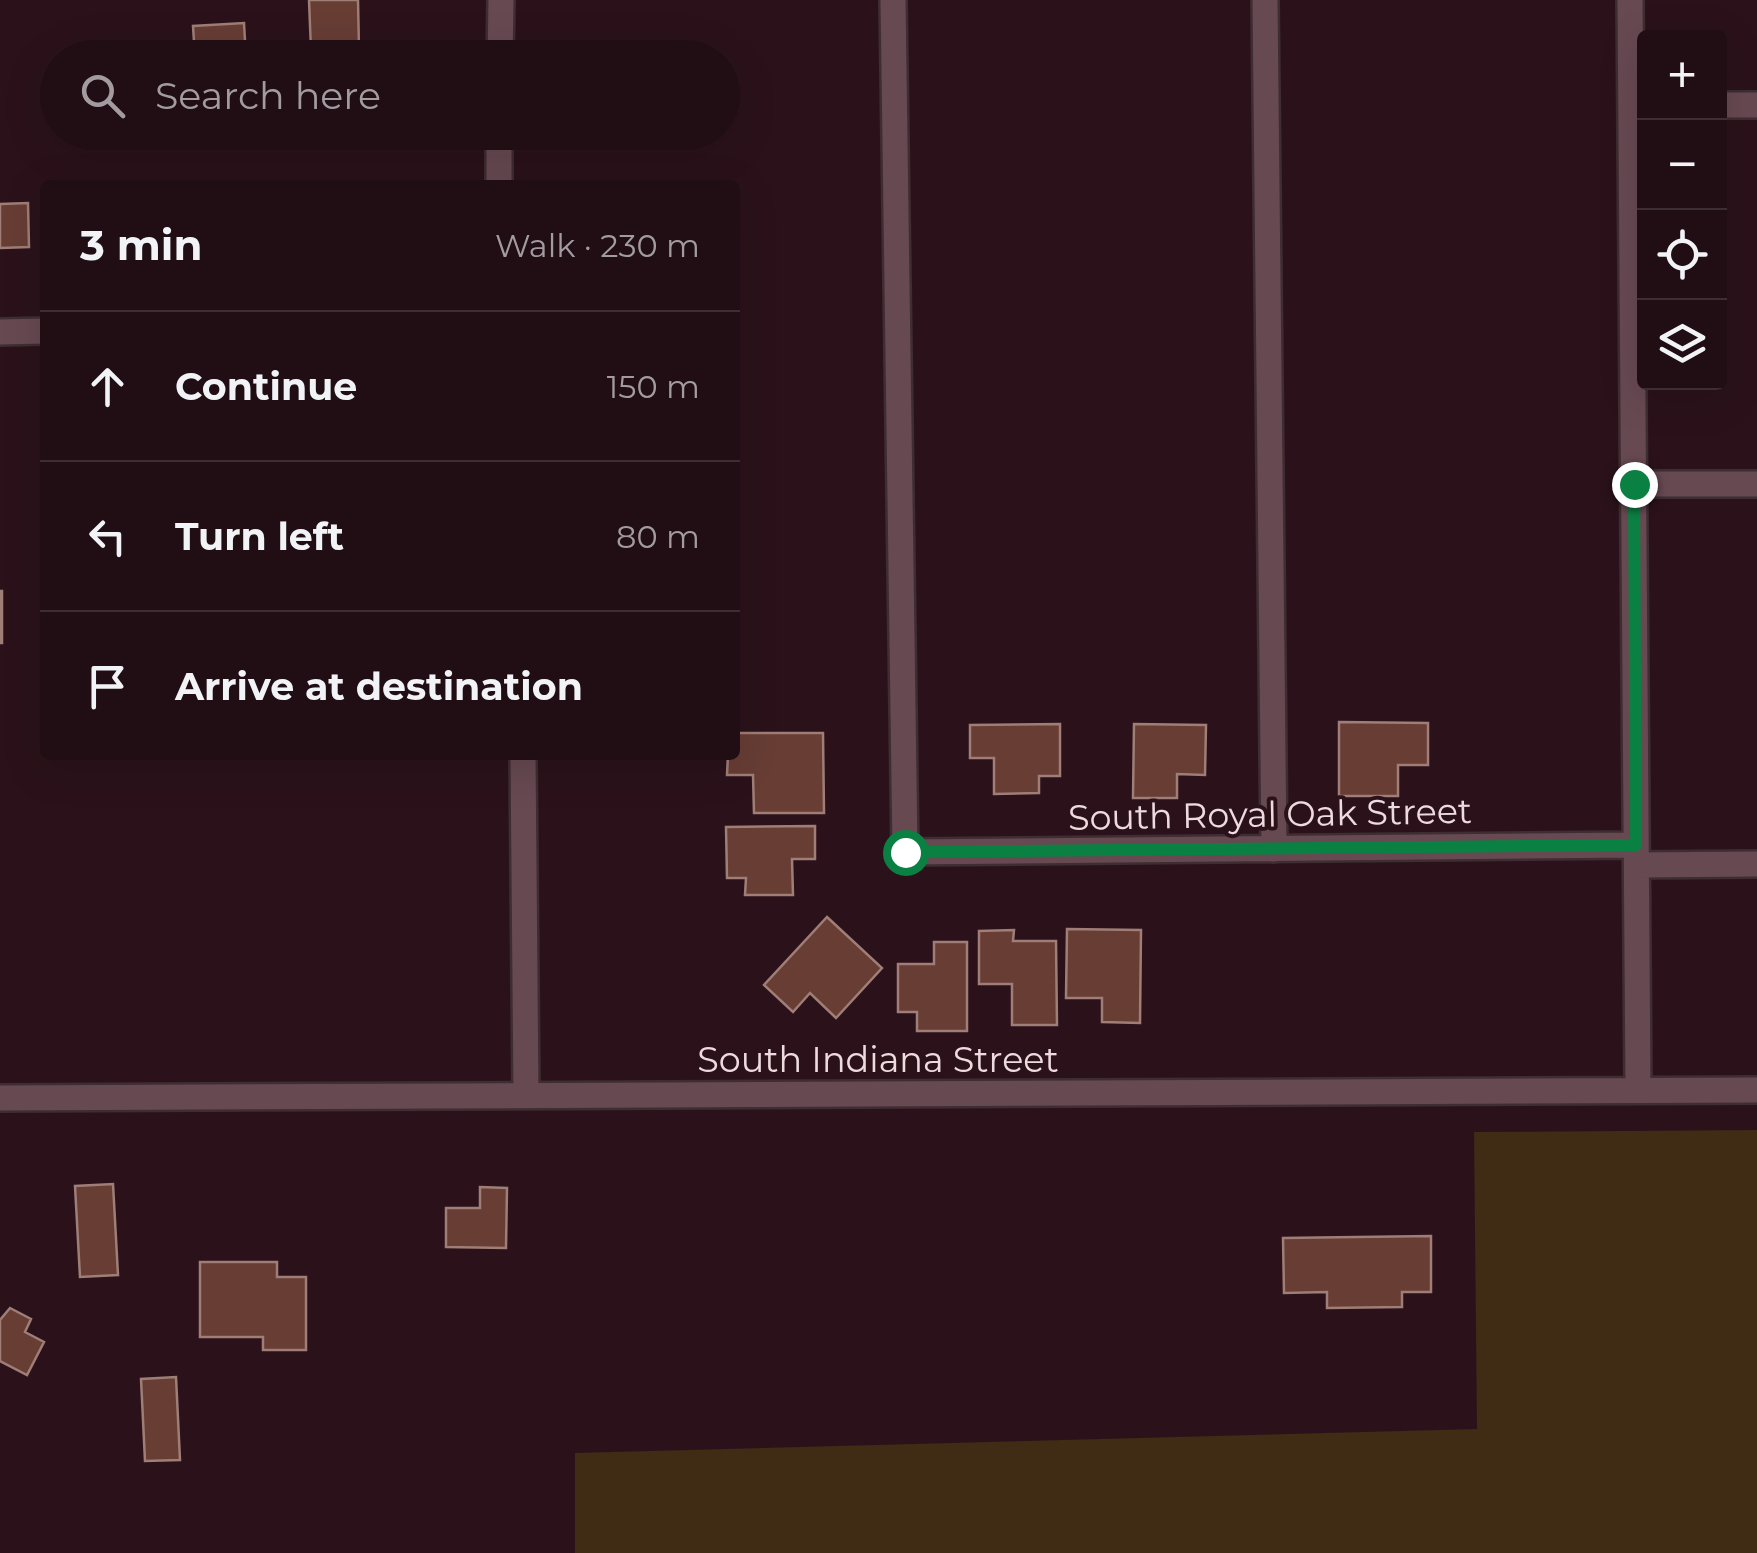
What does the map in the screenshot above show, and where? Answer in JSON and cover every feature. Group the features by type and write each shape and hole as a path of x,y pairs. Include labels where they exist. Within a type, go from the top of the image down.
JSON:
{"street":[{"path":"500,0 500,40"},
{"name":"South Royal Oak Street","path":"893,0 905,852 1274,849 1636,855 1757,864"},
{"path":"1265,0 1274,849"},
{"path":"1630,0 1637,105 1634,484 1638,1090"},
{"path":"1727,105 1757,104"},
{"path":"499,180 500,150"},
{"path":"0,332 40,332"},
{"path":"1634,484 1757,484"},
{"path":"524,760 526,1096"},
{"name":"South Indiana Street","path":"0,1098 1757,1090"}],"shaded area":[{"path":"1757,1130 1757,1553 575,1553 575,1453 1477,1429 1474,1132"}],"building":[{"path":"309,0 358,0 359,40 311,40"},
{"path":"244,23 245,40 194,40 193,26"},
{"path":"28,203 29,247 0,248 0,204"},
{"path":"2,591 2,643 0,643"},
{"path":"1339,722 1428,723 1428,765 1398,765 1398,796 1339,796"},
{"path":"1060,724 1060,776 1039,776 1039,793 994,794 994,758 970,758 970,725"},
{"path":"1134,724 1206,725 1205,775 1177,774 1177,798 1133,798"},
{"path":"740,733 823,733 824,813 754,813 753,775 727,775 728,760 740,760"},
{"path":"815,826 815,859 792,859 793,895 745,895 746,878 727,878 726,827"},
{"path":"827,917 882,968 836,1018 810,993 793,1012 764,985"},
{"path":"1067,929 1141,930 1140,1023 1102,1022 1102,998 1066,998"},
{"path":"1014,930 1013,941 1056,941 1057,1025 1012,1025 1012,984 979,984 979,931"},
{"path":"934,942 967,942 967,1031 917,1031 917,1012 898,1012 898,964 934,964"},
{"path":"113,1184 118,1275 80,1277 75,1186"},
{"path":"480,1187 507,1188 506,1248 446,1247 446,1208 480,1208"},
{"path":"1431,1236 1431,1292 1402,1292 1402,1307 1327,1308 1327,1292 1284,1293 1283,1238"},
{"path":"200,1262 277,1262 277,1277 306,1277 306,1350 263,1350 263,1337 200,1337"},
{"path":"10,1308 31,1319 25,1332 44,1342 27,1375 0,1361 0,1320"},
{"path":"176,1377 180,1460 145,1461 141,1379"}],"route":[{"path":"905,852 1636,845 1634,484"}]}
